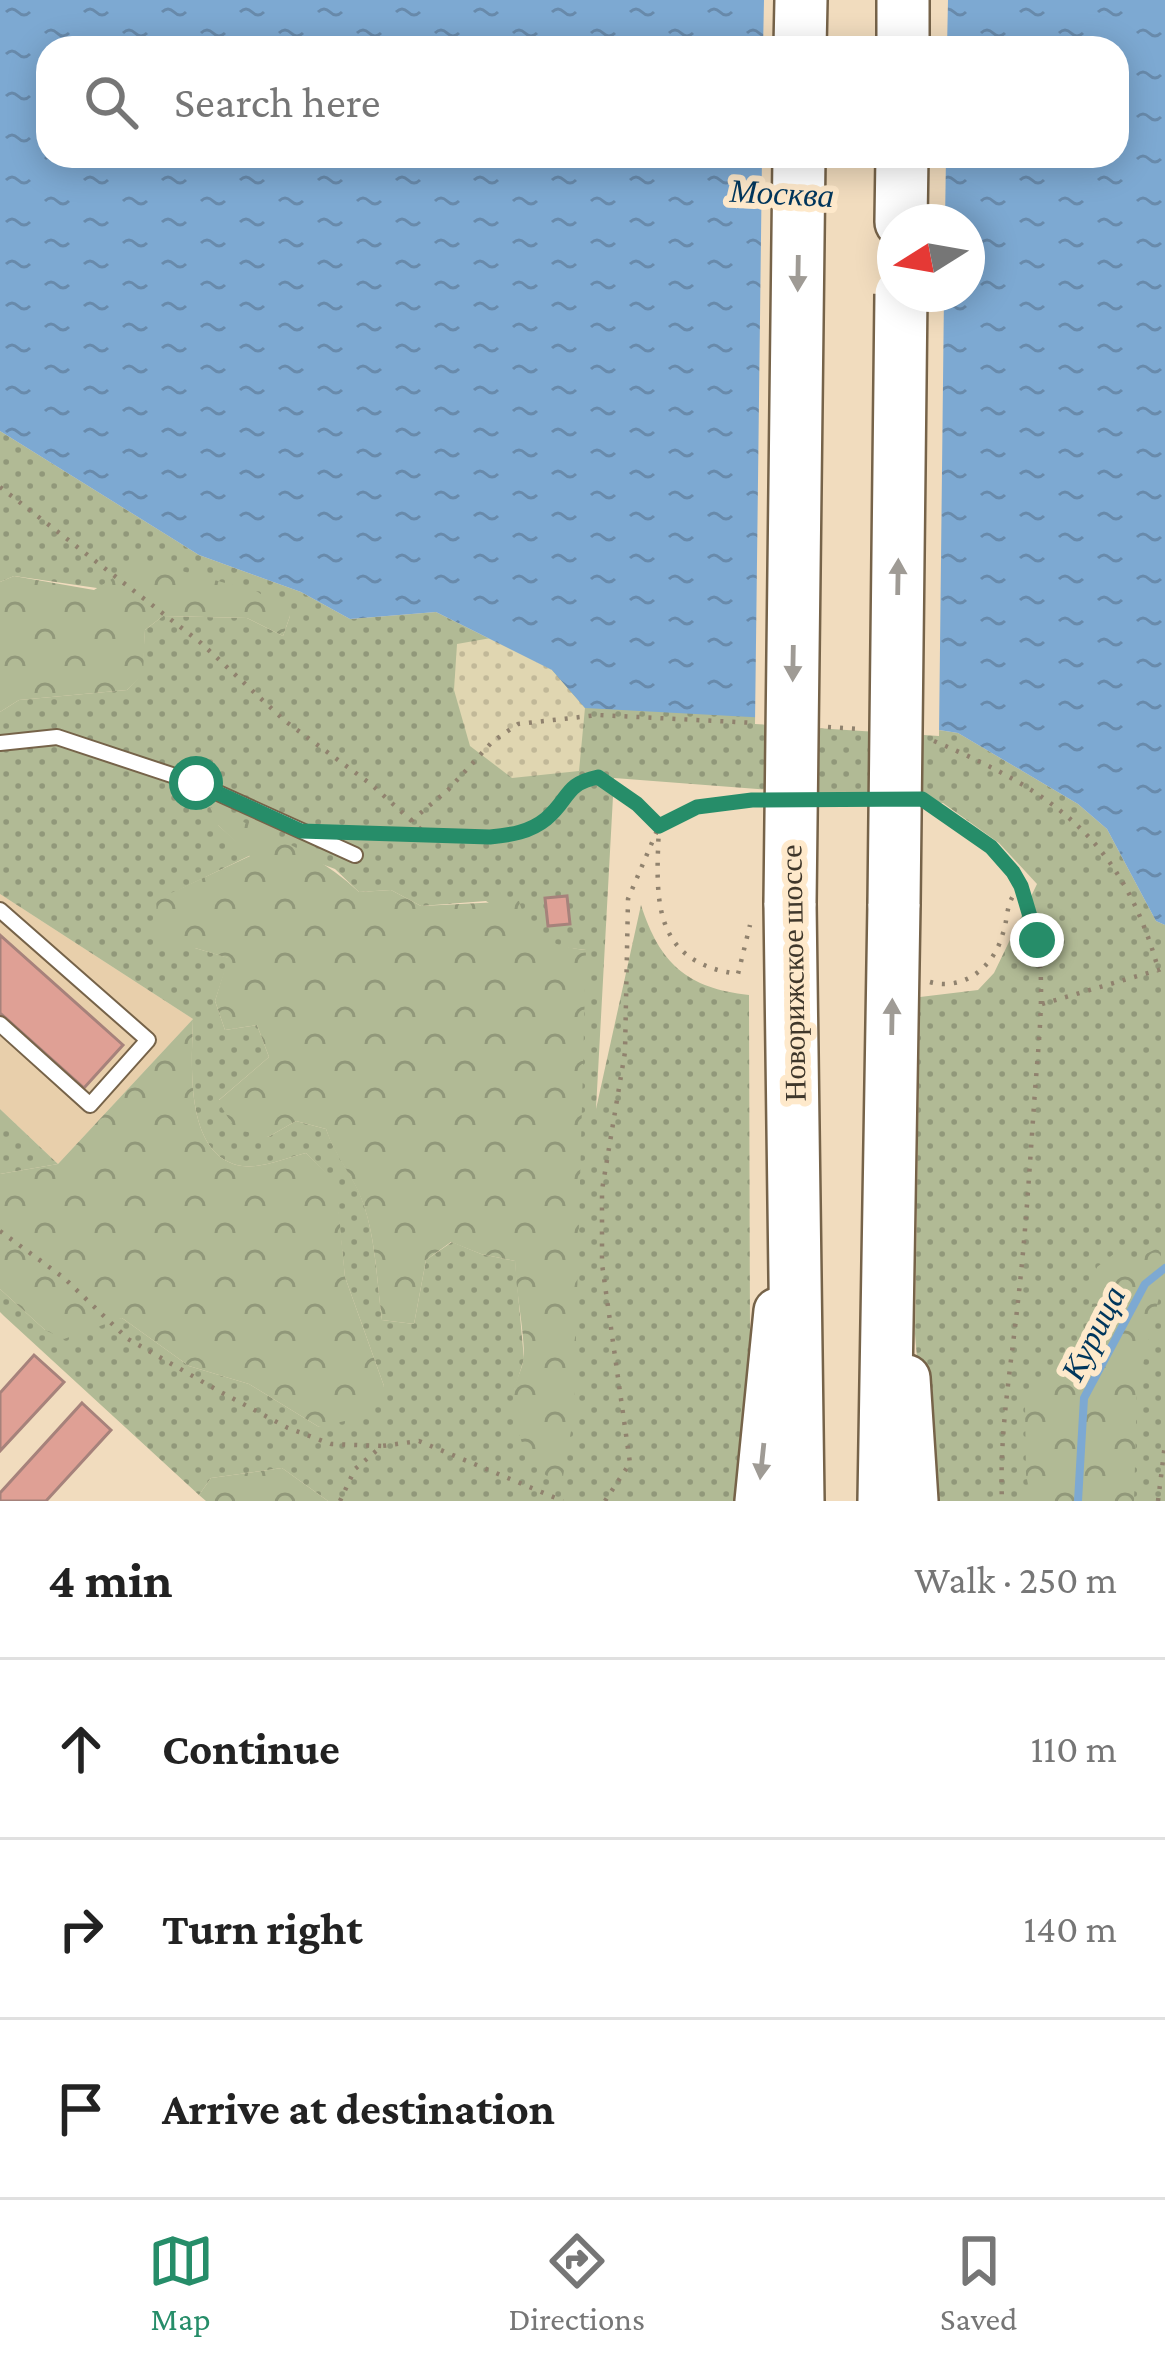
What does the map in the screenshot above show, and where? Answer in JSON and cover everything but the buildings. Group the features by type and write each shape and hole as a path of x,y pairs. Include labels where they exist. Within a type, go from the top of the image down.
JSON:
{"highway":[{"path":"800,36 801,0"},
{"path":"903,36 904,0"},
{"name":"Новорижское шоссе","path":"798,1501 795,1135 771,911 799,168"},
{"path":"901,204 902,168"},
{"path":"884,1501 901,312"}],"main road":[{"path":"890,1130 915,1501"},
{"path":"758,1501 795,1135"}],"lane":[{"path":"0,743 57,737 196,783 355,855"},
{"path":"0,910 148,1040 90,1105 0,1024"}],"path":[{"path":"0,488 201,643 285,721 372,785 427,835"},
{"path":"411,821 448,790 492,742 518,724 598,715 754,723"},
{"path":"822,727 866,730"},
{"path":"930,740 1040,793 1085,829 1130,895 1162,970 1042,1004"},
{"path":"361,833 517,835 545,820 578,781 598,777 659,826 658,905 668,933 698,964 738,974 771,911"},
{"path":"815,800 858,799"},
{"path":"922,799 991,847 1021,886 1037,940 1042,1004 1022,1267 1000,1463 1002,1501"},
{"path":"605,1501 630,1463 602,1264 602,1190 625,1052 628,899 659,826 697,807 773,800"},
{"path":"930,984 968,980 982,969 1003,938 1008,900 1021,886"},
{"path":"0,1231 64,1278 128,1339 288,1428 331,1444 382,1446 419,1441 563,1501"},
{"path":"1158,1501 1165,1444"},
{"path":"340,1501 355,1469 382,1446"}],"shaded area":[{"path":"0,894 193,1019 58,1164 0,1109"}],"green space":[{"path":"0,431 199,555 301,592 350,619 436,612 552,670 958,733 1078,804 1107,829 1156,921 1165,925 1165,1501 929,1501 915,1334 920,997 978,990 994,973 1037,884 999,843 943,803 614,778 596,1109 641,905 657,943 679,970 709,986 749,995 750,1340 744,1501 328,1501 282,1468 211,1478 199,1495 0,1312 0,1289 45,1330 122,1318 189,1366 249,1384 319,1427 384,1386 345,1277 335,1183 306,1153 249,1166 223,1159 209,1145 195,1105 193,1019 0,894 0,712 19,700 127,690 142,674 145,630 163,616 247,618 283,636 290,616 14,576 0,582","holes":["218,825 335,869 359,892 391,890 421,906 486,901 553,946 586,950 517,1424 514,1391 524,1359 515,1261 452,1242 426,1260 414,1324 382,1320 368,1219 326,1129 296,1121 268,1137 219,1100 269,1057 257,1025 225,1030 215,1001 229,958 195,948 156,901 251,855"]},
{"path":"142,560 258,592 290,616 283,636 247,618 163,616 145,630 143,674 127,690 19,700 0,712 0,582 14,576 94,590"},
{"path":"210,807 307,854 359,892 391,890 421,906 519,901 529,923 543,937 586,950 574,1414 562,1482 530,1459 518,1432 514,1390 524,1354 515,1261 451,1242 426,1260 414,1324 382,1320 368,1220 326,1129 296,1121 268,1137 235,1129 218,1101 269,1057 257,1025 225,1030 215,1001 228,958 195,948 159,947 156,900 250,856 218,825"},
{"path":"193,1019 195,1105 209,1145 223,1159 242,1166 306,1153 336,1183 345,1277 384,1386 362,1417 319,1427 249,1384 189,1366 122,1318 64,1339 45,1330 0,1289 0,1174 58,1164"},
{"path":"0,1109 58,1164 0,1174"},
{"path":"1158,1248 1165,1272 1137,1389 1134,1501 1031,1501 1025,1404 1083,1332 1091,1313 1097,1267 1115,1253 1138,1258"},
{"path":"282,1468 328,1501 206,1501 199,1495 211,1478"}],"sand":[{"path":"491,638 552,670 585,708 579,771 512,778 470,746 454,690 457,644"}],"water":[{"name":"Москва","path":"0,0 1165,0 1165,925 1156,921 1107,829 1078,804 958,733 914,726 585,708 552,670 436,612 350,619 301,592 199,555 0,431"}],"pier":[{"path":"764,0 948,0 947,36 763,36"},
{"path":"762,168 946,168 945,204 877,204 877,312 944,312 939,736 755,724"}],"waterway":[{"name":"Курица","path":"1078,1501 1084,1398 1145,1284 1165,1268"}],"route":[{"path":"196,783 301,831 490,837 517,835 545,820 578,781 598,777 659,826 697,807 752,800 922,799 991,847 1013,872 1037,940"}]}
